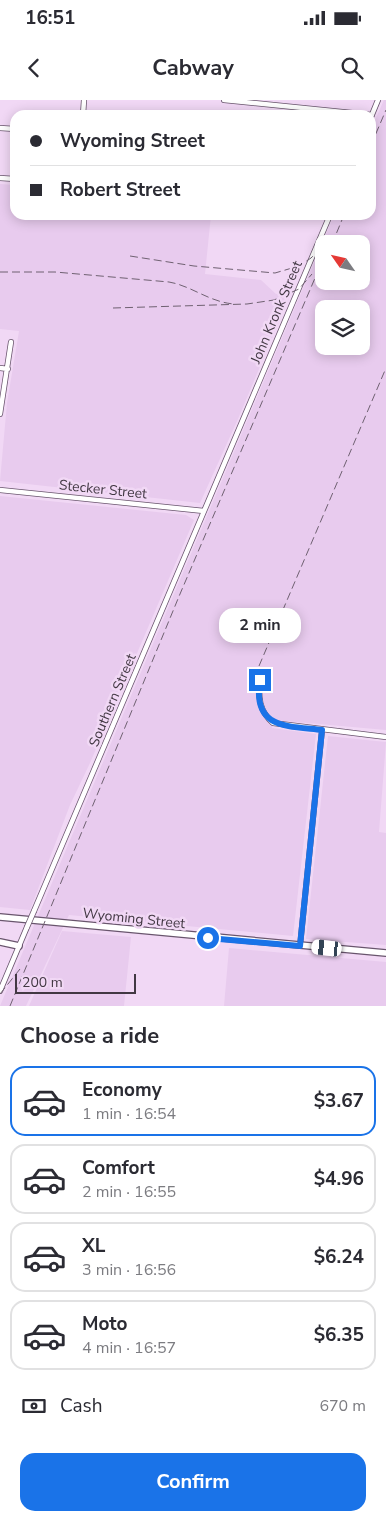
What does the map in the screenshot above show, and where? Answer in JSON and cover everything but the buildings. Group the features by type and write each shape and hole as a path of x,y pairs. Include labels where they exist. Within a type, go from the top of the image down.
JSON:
{"main road":[{"name":"Wyoming Street","path":"0,916 386,954"},
{"path":"0,942 19,946"}],"street":[{"path":"224,100 316,110"},
{"name":"John Kronk Street","path":"244,417 328,220"},
{"path":"0,414 11,342"},
{"path":"0,368 8,369"},
{"name":"Southern Street","path":"0,991 244,417"},
{"name":"Stecker Street","path":"0,490 204,511"},
{"path":"260,680 259,702 271,721 282,725 386,737"},
{"path":"300,946 322,730"}],"shaded area":[{"path":"384,100 386,100 386,730 274,720 272,728 316,734 293,936 69,915 26,1006 0,1006 315,260 315,290 370,290 370,235 326,235 332,220 376,220 376,118"},
{"path":"0,184 10,185 10,220 210,220 205,274 261,280 276,294 292,291 200,503 0,481 7,403 19,331 0,329"},
{"path":"0,496 186,515 194,520 90,763 70,805 30,910 0,907"},
{"path":"328,736 386,742 379,832 386,833 386,945 306,939"},
{"path":"62,931 131,937 124,1006 29,1006"},
{"path":"229,948 386,962 386,1006 224,1006"}],"railway":[{"path":"376,133 386,110"},
{"path":"336,235 342,220"},
{"path":"130,256 194,266 275,273 299,266 315,254"},
{"path":"0,272 55,272 169,282 225,303 234,304"},
{"path":"113,308 247,304 274,300 299,289 312,274"},
{"path":"10,1006 180,594 315,278"},
{"path":"259,666 386,368"},
{"path":"0,994 20,969"}],"route":[{"path":"208,938 300,946 322,730 276,724 271,721 262,710 259,702 260,680"}]}
